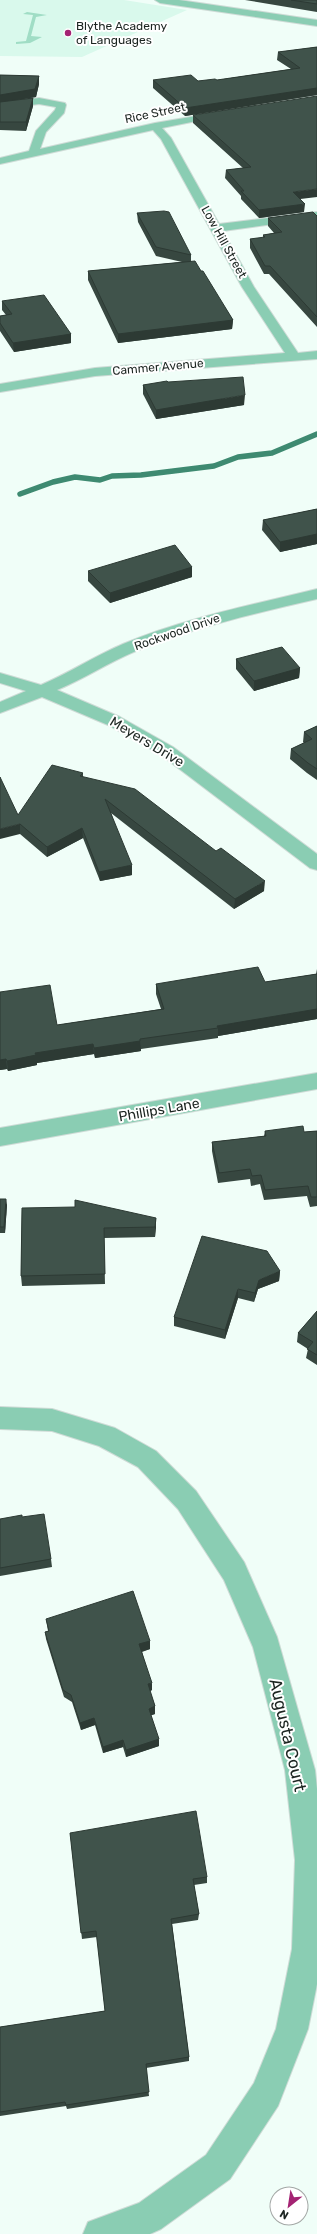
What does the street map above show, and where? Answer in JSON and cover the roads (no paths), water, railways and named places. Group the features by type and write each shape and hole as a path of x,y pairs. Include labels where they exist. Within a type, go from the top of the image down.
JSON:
{"street":[{"path":"160,0 317,23"},
{"path":"0,106 39,101 56,102 61,105 60,111 41,131 33,154"},
{"name":"Rice Street","path":"0,161 155,126 235,111"},
{"name":"Low Hill Street","path":"155,126 166,138 217,228 248,287 295,358"},
{"path":"217,228 317,215"},
{"name":"Cammer Avenue","path":"0,388 95,372 295,358 317,355"},
{"name":"Rockwood Drive","path":"0,708 44,691 128,648 165,634 212,619 317,594"},
{"name":"Meyers Drive","path":"0,678 44,691 114,721 167,751 317,864"},
{"name":"Rockwood Drive","path":"0,696 44,691"},
{"name":"Phillips Lane","path":"0,1137 317,1081"},
{"name":"Augusta Court","path":"0,1418 52,1420 106,1436 147,1459 187,1500 234,1571 267,1647 300,1770 310,1860 308,1949 292,2029 266,2094 218,2167 149,2217 100,2234"}],"waterway":[{"path":"20,494 53,482 75,477 100,480 112,476 141,475 214,466 238,457 272,453 317,434"}],"place":[{"name":"Blythe Academy of Languages","path":"68,33"}]}
